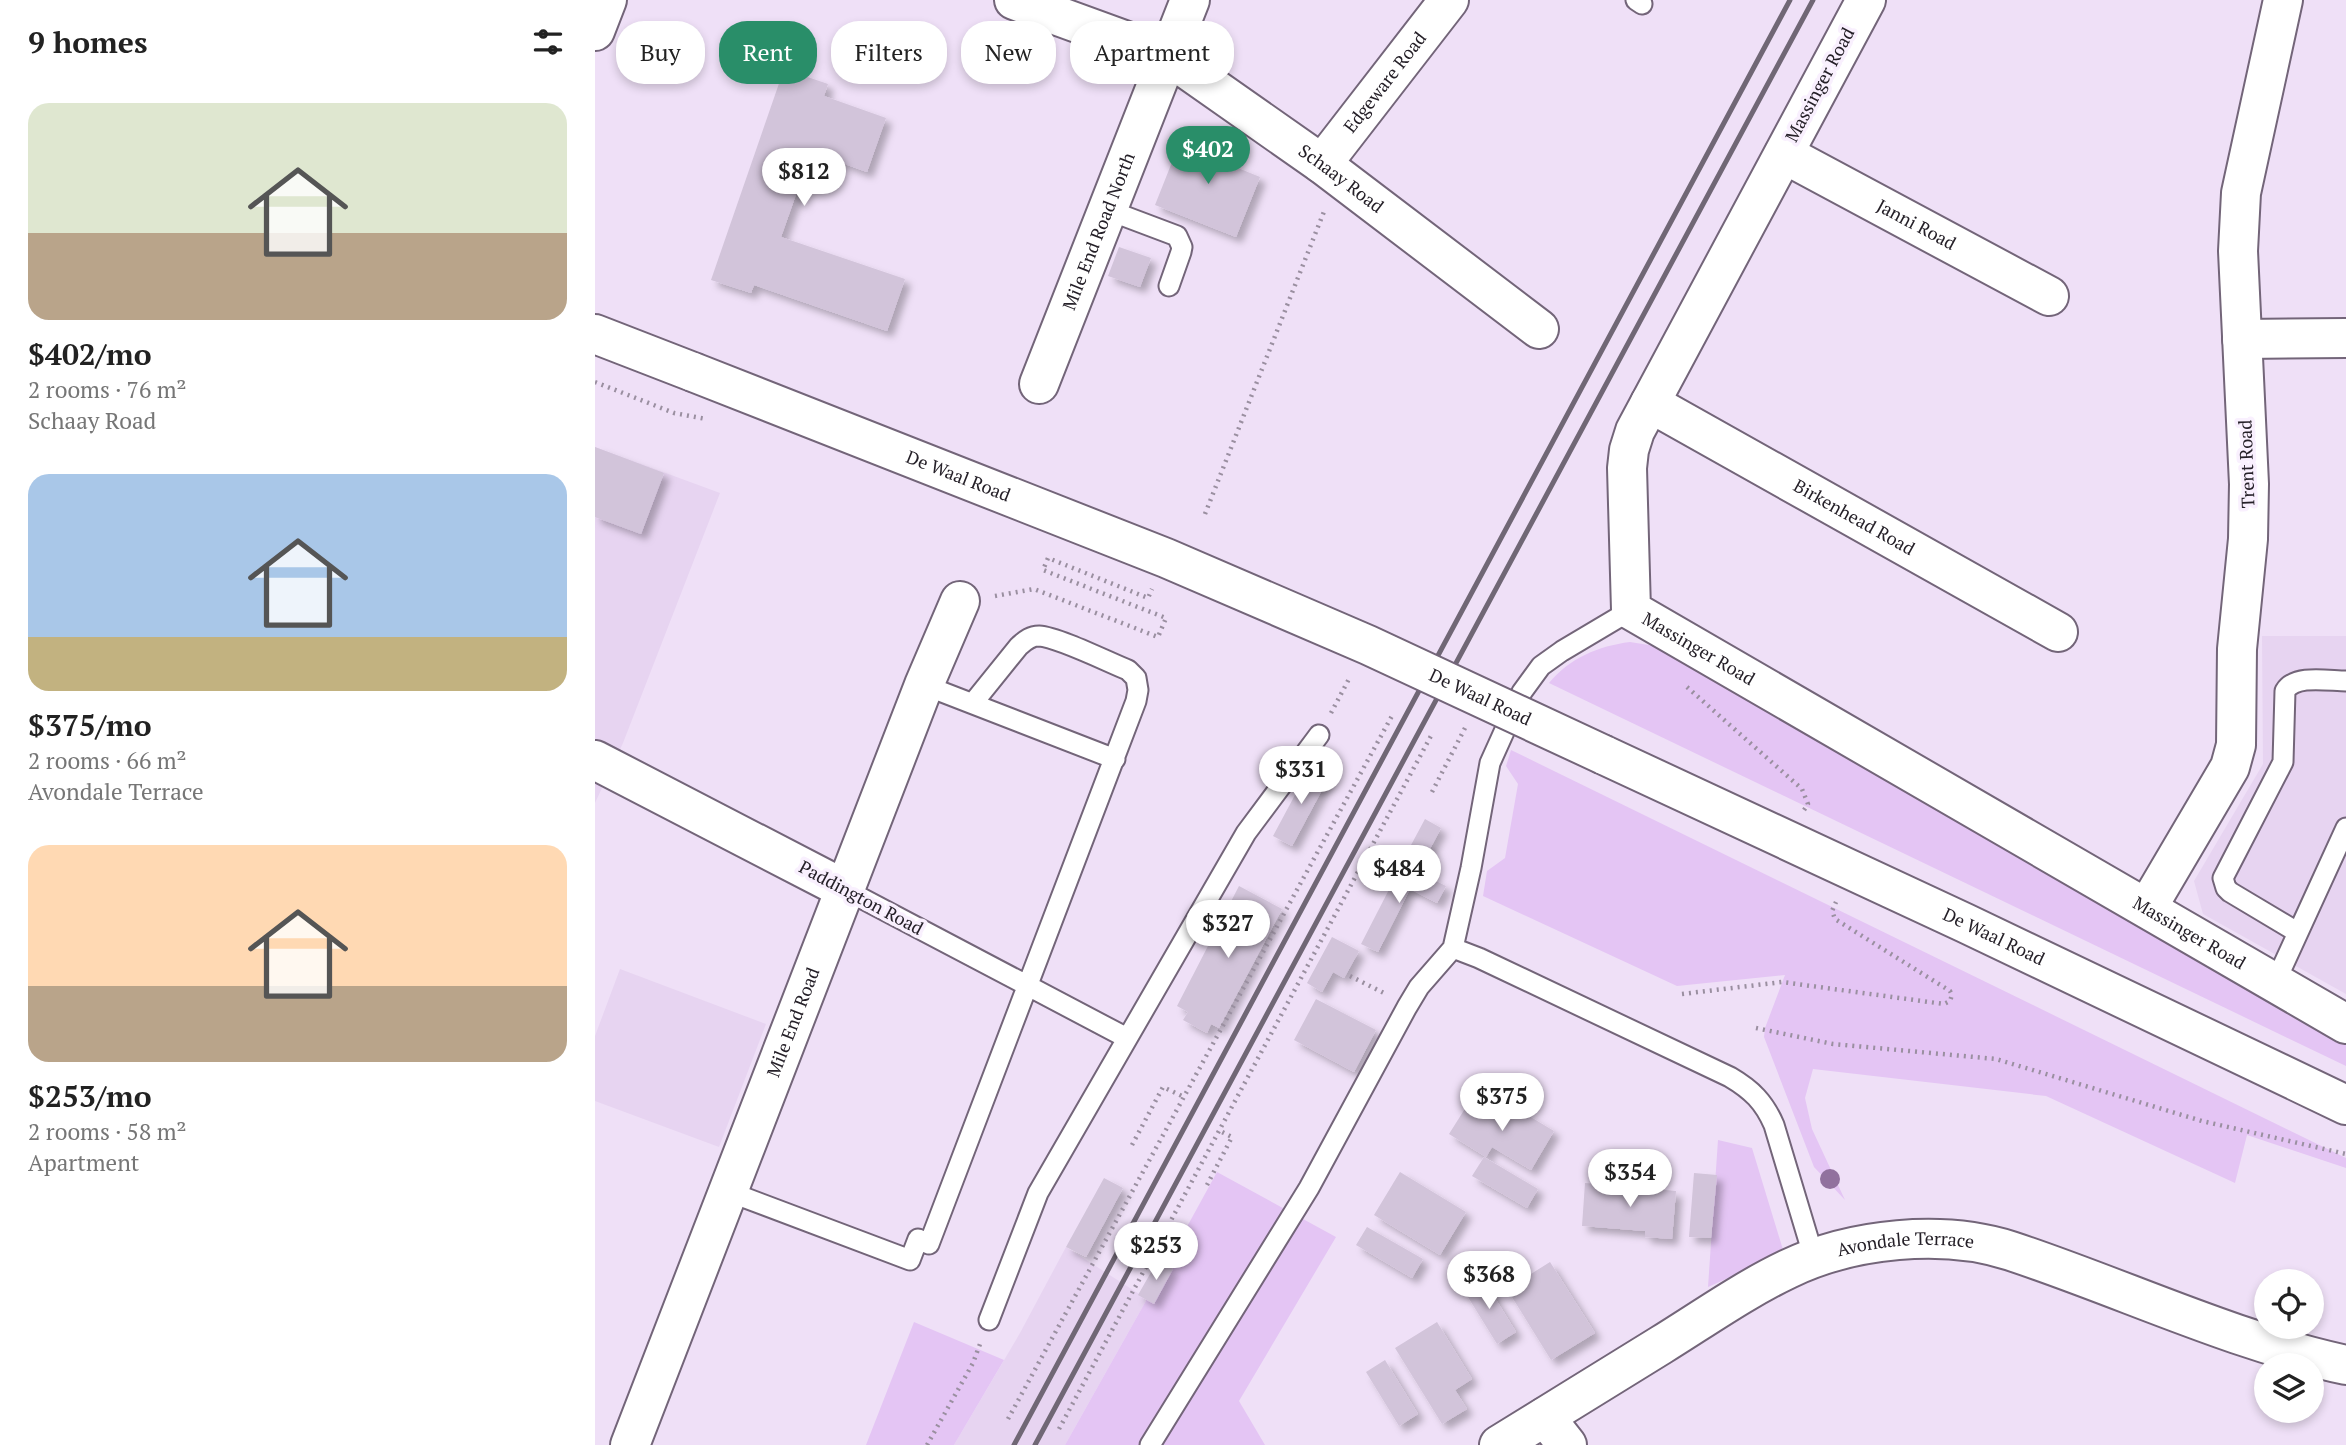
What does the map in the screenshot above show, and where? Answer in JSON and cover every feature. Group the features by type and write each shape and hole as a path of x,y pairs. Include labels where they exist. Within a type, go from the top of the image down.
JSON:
{"street":[{"path":"595,31 607,0"},
{"name":"Schaay Road","path":"1014,0 1072,21"},
{"name":"Mile End Road North","path":"1182,21 1190,0"},
{"name":"Edgeware Road","path":"1330,170 1449,0"},
{"name":"Massinger Road","path":"1865,0 1635,431 1627,468 1631,610 2346,1024"},
{"name":"Trent Road","path":"2147,908 2234,755 2237,649 2248,539 2249,484 2238,251 2241,192 2283,0"},
{"name":"Mile End Road North","path":"1039,384 1157,84"},
{"name":"Schaay Road","path":"1208,84 1330,170 1539,329"},
{"name":"Janni Road","path":"1783,154 2049,296"},
{"name":"De Waal Road","path":"595,334 1165,558 1368,645 1977,929 2346,1105"},
{"path":"2242,339 2346,338"},
{"name":"Birkenhead Road","path":"1650,403 2058,632"},
{"name":"Mile End Road","path":"630,1445 844,889 960,601"},
{"name":"Paddington Road","path":"595,760 844,889"},
{"name":"Avondale Terrace","path":"1499,1445 1556,1431 1730,1302 1787,1269 1814,1258 1888,1241 1926,1240 1984,1244 2248,1339 2302,1356 2346,1365"}],"lane":[{"path":"1108,210 1177,236 1181,241 1181,252 1169,286"},
{"path":"1150,1445 1309,1188 1419,987 1453,948 1471,869 1490,763 1522,692 1529,680 1552,659 1631,610"},
{"path":"727,1191 910,1260 918,1239 929,1244 1115,759 1138,690 1136,678 1128,670 1039,636 1028,638 973,703"},
{"path":"2298,932 2230,892 2223,878 2283,762 2284,696 2288,686 2299,681 2346,681"},
{"path":"924,685 1115,759"},
{"path":"989,1320 1038,1193 1246,833 1319,735"},
{"path":"2275,984 2346,828"},
{"name":"Paddington Road","path":"844,889 1127,1038"},
{"path":"1453,948 1730,1077 1752,1090 1767,1108 1774,1125 1814,1258"}],"path":[{"path":"1205,514 1330,170"},
{"path":"960,601 1034,589 1158,637 1166,618 1043,570 1048,558 1148,598 1153,585"},
{"path":"1319,735 1353,671"},
{"path":"1683,683 1802,789 1808,804 1803,815"},
{"path":"1007,1419 1393,714"},
{"path":"1432,792 1467,723"},
{"path":"1059,1429 1432,734"},
{"path":"1682,994 1782,982 1944,1004 1950,1001 1950,991 1835,919 1832,911 1837,901"},
{"path":"1350,976 1391,997"},
{"path":"1756,1028 1833,1044 1996,1059 2202,1121 2346,1154"},
{"path":"1132,1145 1163,1087 1184,1097"},
{"path":"1207,1185 1232,1136 1220,1130"},
{"path":"927,1445 973,1363 989,1320"}],"shaded area":[{"path":"595,447 720,493 623,743 595,803"},
{"path":"2262,636 2346,636 2346,994 2203,914 2194,881 2263,764"},
{"path":"1630,642 1661,647 2346,1040 2346,1066 1549,683 1575,660 1607,647"},
{"path":"1511,750 2346,1158 2346,1168 2247,1135 2235,1183 2046,1096 1813,1069 1805,1098 1812,1129 1845,1200 1814,1167 1764,1037 1785,975 1677,986 1483,896 1487,871 1505,858 1518,784 1506,766"},
{"path":"620,969 766,1024 719,1147 595,1101 595,1036"},
{"path":"1718,1140 1752,1148 1784,1253 1708,1287"},
{"path":"1217,1172 1336,1237 1239,1401 1265,1445 1065,1445 1147,1299 1173,1269 1166,1265"},
{"path":"1066,1247 1147,1299 1065,1445 954,1445 1020,1333"},
{"path":"914,1322 1004,1360 954,1445 866,1445"}],"building":[{"path":"817,80 828,84 824,96 886,118 867,172 811,152 781,237 905,279 887,331 754,285 751,293 711,280 779,84 817,84"},
{"path":"1182,137 1206,146 1209,139 1234,148 1228,164 1260,177 1236,237 1155,205"},
{"path":"1119,247 1151,258 1140,287 1108,276"},
{"path":"595,447 664,473 641,534 595,517"},
{"path":"1310,767 1329,777 1292,846 1273,836"},
{"path":"1425,819 1441,828 1420,868 1403,860"},
{"path":"1413,870 1446,886 1437,903 1410,889 1378,952 1361,944 1396,876 1407,881"},
{"path":"1239,886 1282,909 1219,1028 1211,1024 1207,1033 1183,1020 1188,1012 1177,1006"},
{"path":"1332,937 1359,951 1344,978 1333,972 1322,992 1307,983"},
{"path":"1316,999 1376,1030 1354,1072 1294,1040"},
{"path":"1473,1096 1506,1116 1512,1106 1554,1131 1531,1170 1492,1147 1486,1157 1449,1134"},
{"path":"1484,1157 1538,1189 1527,1208 1472,1176"},
{"path":"1400,1172 1466,1212 1440,1255 1374,1215"},
{"path":"1694,1173 1717,1175 1711,1238 1689,1237"},
{"path":"1104,1178 1123,1188 1086,1257 1066,1247"},
{"path":"1585,1183 1676,1191 1672,1239 1645,1237 1645,1231 1582,1226"},
{"path":"1367,1227 1423,1259 1412,1278 1356,1245"},
{"path":"1158,1260 1173,1269 1154,1304 1138,1295"},
{"path":"1550,1262 1595,1333 1551,1360 1507,1289"},
{"path":"1482,1277 1516,1332 1497,1344 1463,1289"},
{"path":"1437,1322 1472,1379 1455,1390 1467,1409 1442,1424 1395,1348"},
{"path":"1385,1360 1418,1414 1399,1426 1366,1372"}],"railway":[{"path":"1014,1445 1790,0"},
{"path":"1035,1445 1813,0"}]}
